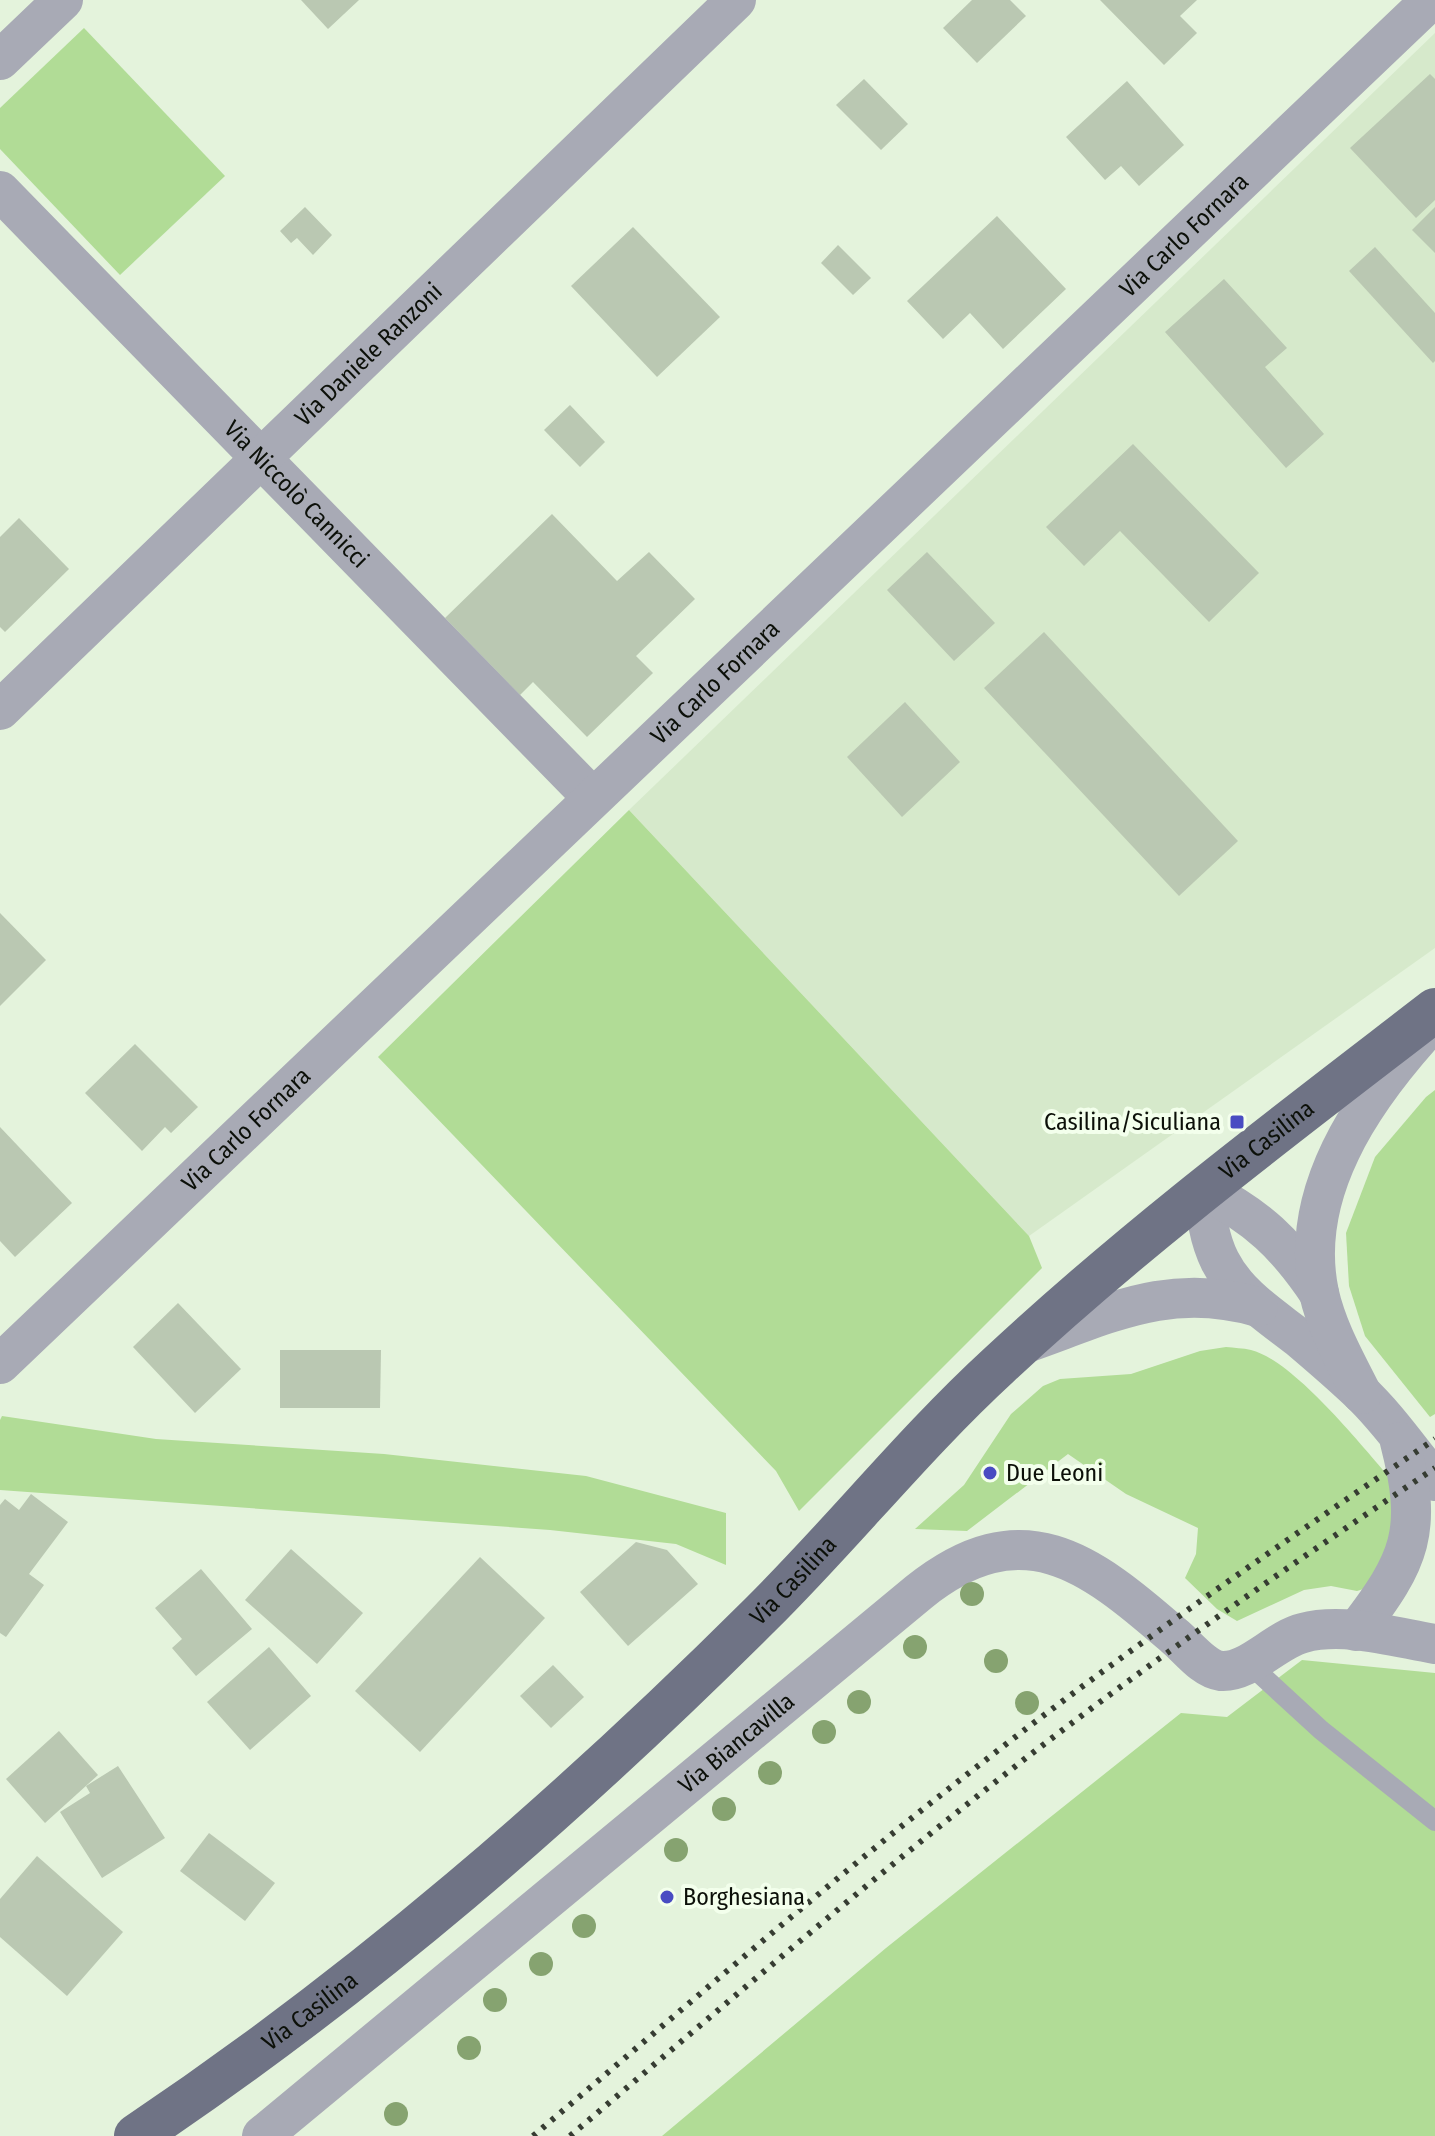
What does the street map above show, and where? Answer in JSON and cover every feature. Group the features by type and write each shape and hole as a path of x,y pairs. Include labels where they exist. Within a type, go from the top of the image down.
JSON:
{"main road":[{"name":"Via Casilina","path":"136,2136 214,2084 324,2002 458,1895 582,1786 769,1606 926,1438 1022,1344 1204,1190 1435,1010"}],"street":[{"path":"0,60 63,0"},
{"name":"Via Daniele Ranzoni","path":"0,710 736,0"},
{"name":"Via Carlo Fornara","path":"0,1364 1431,0"},
{"name":"Via Niccolò Cannicci","path":"0,191 592,797"},
{"path":"1319,1293 1315,1247 1327,1181 1365,1106 1402,1056 1435,1020"},
{"path":"1204,1190 1248,1214 1288,1249 1319,1293 1338,1345 1362,1394"},
{"path":"1204,1190 1208,1228 1222,1265 1235,1283 1258,1307 1362,1394 1435,1481"},
{"path":"1022,1344 1114,1312 1170,1297 1218,1297 1258,1307"},
{"path":"1356,1631 1396,1576 1411,1531 1411,1488 1399,1438"},
{"name":"Via Biancavilla","path":"262,2136 919,1592 965,1562 1010,1549 1055,1554 1120,1592 1212,1668 1231,1670 1248,1663"},
{"path":"1248,1663 1303,1632 1356,1631 1434,1644"}],"lane":[{"path":"1248,1663 1321,1730 1435,1821"}],"shaded area":[{"path":"1435,33 1435,948 1029,1236 629,810"}],"green space":[{"path":"84,28 225,176 120,275 0,149 0,108"},
{"path":"629,810 1029,1236 1042,1268 799,1511 776,1471 378,1057"},
{"path":"1435,1090 1435,1414 1430,1417 1365,1336 1349,1286 1346,1233 1375,1157"},
{"path":"1226,1347 1251,1350 1288,1371 1348,1430 1397,1486 1383,1583 1357,1591 1331,1586 1304,1590 1237,1621 1217,1609 1185,1578 1196,1554 1198,1528 1126,1494 1068,1454 967,1531 915,1529 964,1485 1011,1414 1043,1386 1060,1379 1131,1374 1200,1351"},
{"path":"2,1416 156,1439 384,1454 586,1476 726,1513 726,1565 676,1544 550,1530 0,1490"},
{"path":"1302,1660 1435,1673 1435,2136 662,2136 886,1948 1181,1713 1227,1717"}],"building":[{"path":"301,0 359,0 328,29"},
{"path":"972,0 1010,0 1026,16 977,63 943,28"},
{"path":"1100,0 1197,0 1180,16 1197,33 1164,65"},
{"path":"1430,74 1435,79 1435,200 1416,218 1350,148"},
{"path":"864,79 908,124 881,150 836,105"},
{"path":"1127,81 1184,145 1139,186 1121,166 1105,180 1066,137"},
{"path":"305,207 332,235 313,255 297,238 291,243 280,231"},
{"path":"1435,207 1435,253 1412,230"},
{"path":"997,216 1066,289 1003,349 970,313 943,339 907,301"},
{"path":"633,227 720,317 657,377 571,286"},
{"path":"838,245 871,278 853,295 821,263"},
{"path":"1375,247 1435,313 1433,363 1349,271"},
{"path":"1224,279 1287,348 1265,367 1324,434 1286,468 1165,332"},
{"path":"570,405 605,442 580,467 544,430"},
{"path":"1133,444 1259,573 1209,622 1120,531 1084,566 1046,527"},
{"path":"552,514 617,581 649,552 695,599 636,656 653,673 587,737 533,682 520,695 445,618"},
{"path":"19,518 69,569 5,632 0,627 0,537"},
{"path":"927,552 995,623 954,661 887,590"},
{"path":"1044,632 1238,841 1179,896 984,688"},
{"path":"905,702 960,762 902,817 847,757"},
{"path":"0,913 46,960 0,1006"},
{"path":"135,1044 198,1107 171,1133 165,1127 142,1151 85,1093"},
{"path":"0,1127 72,1203 15,1257 0,1241"},
{"path":"178,1303 241,1369 195,1413 133,1347"},
{"path":"280,1350 381,1350 380,1408 280,1408"},
{"path":"31,1494 68,1522 29,1574 44,1585 6,1637 0,1633 0,1505 5,1499 19,1510"},
{"path":"636,1542 667,1550 698,1584 628,1646 580,1592"},
{"path":"291,1549 363,1613 317,1664 245,1600"},
{"path":"480,1557 545,1618 420,1752 355,1691"},
{"path":"201,1569 252,1629 196,1676 172,1648 182,1639 155,1608"},
{"path":"269,1647 311,1696 250,1750 207,1702"},
{"path":"553,1665 584,1697 551,1728 520,1696"},
{"path":"59,1731 98,1775 45,1823 6,1779"},
{"path":"118,1766 165,1838 102,1878 60,1812 90,1793 86,1786"},
{"path":"209,1833 275,1883 245,1921 180,1871"},
{"path":"37,1856 123,1932 67,1996 0,1937 0,1899"}],"railway":[{"path":"533,2136 812,1899 983,1762 1150,1637 1435,1439"},
{"path":"570,2136 853,1897 1026,1758 1228,1610 1435,1468"}],"place":[{"name":"Casilina/Siculiana","path":"1237,1122"},
{"name":"Due Leoni","path":"990,1473"},
{"name":"Borghesiana","path":"667,1897"}]}
